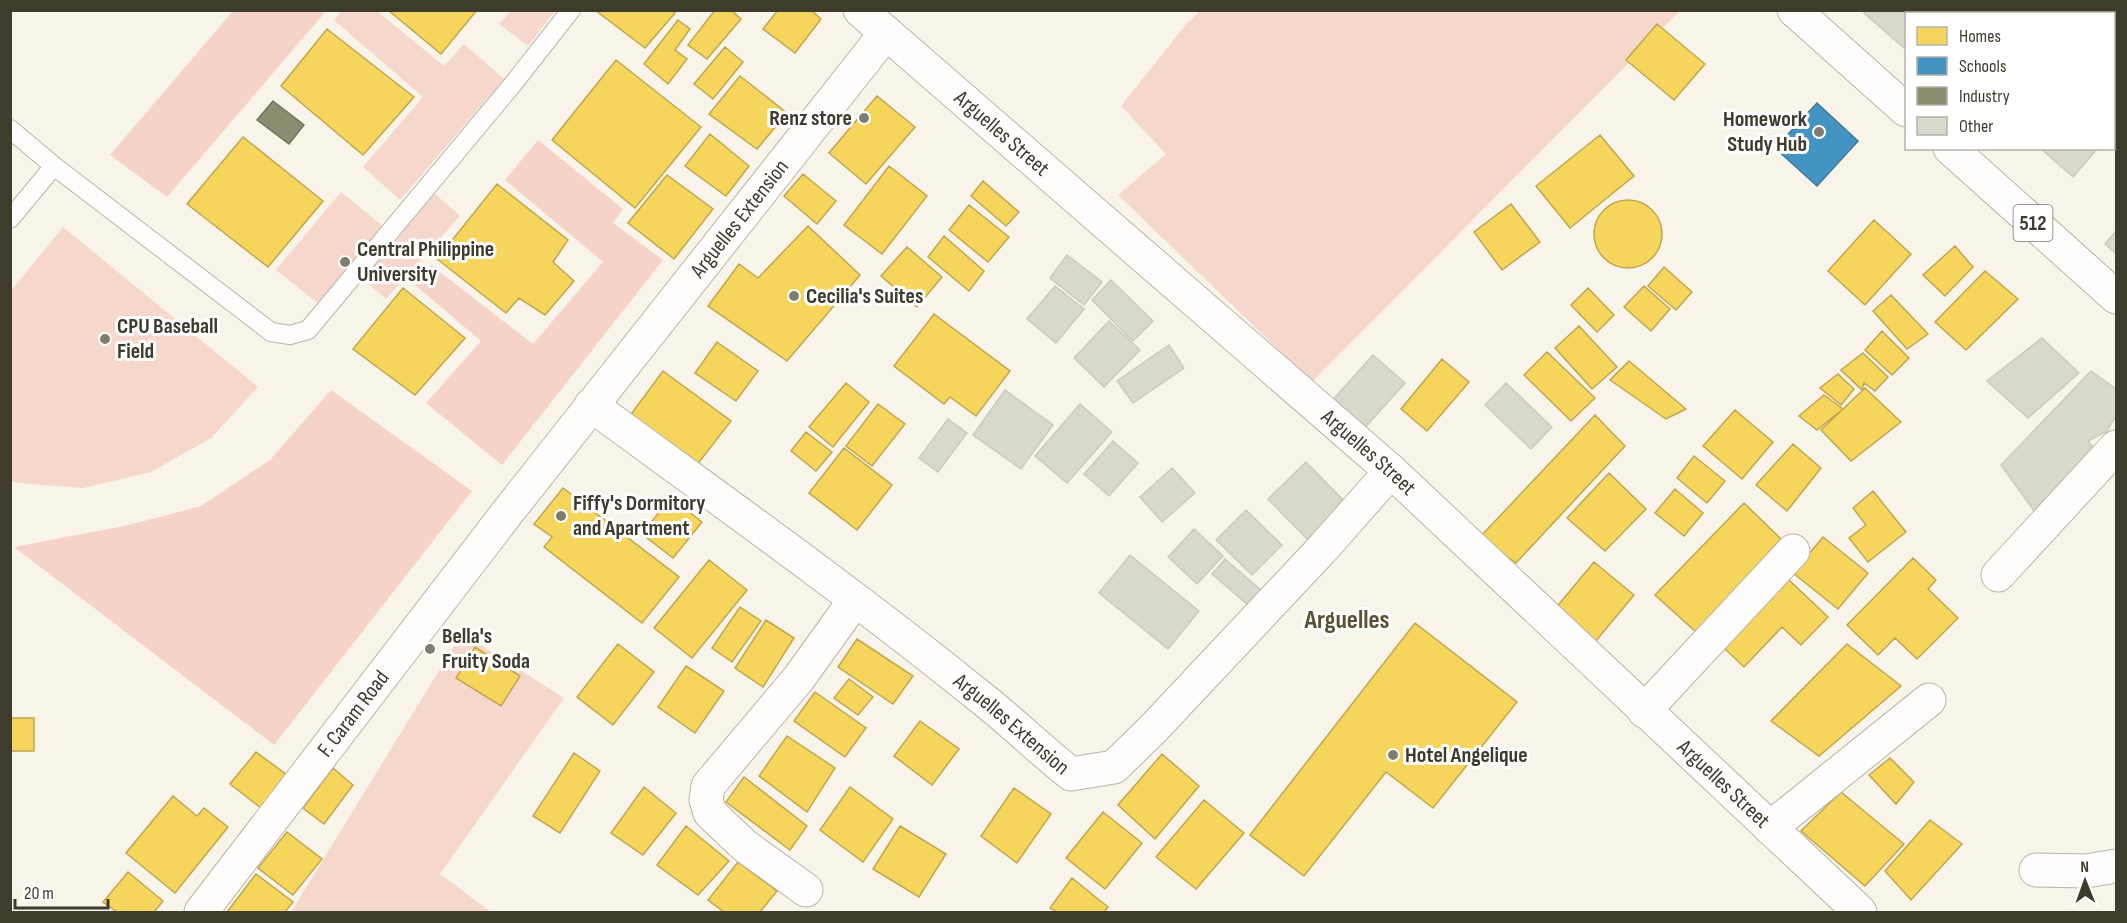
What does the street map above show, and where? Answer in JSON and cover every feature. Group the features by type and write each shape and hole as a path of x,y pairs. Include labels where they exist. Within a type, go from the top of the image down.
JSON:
{"street":[{"name":"Arguelles Street","path":"860,10 1391,471 1860,912"},
{"path":"1794,10 1904,103"},
{"name":"Arguelles Extension","path":"507,513 886,33"},
{"name":"512","path":"1952,150 2116,297"},
{"name":"Arguelles Extension","path":"591,405 855,600 976,693 1071,774 1114,767 1153,729 1316,556 1391,471"},
{"path":"1998,575 2116,447"},
{"name":"F. Caram Road","path":"201,912 507,513"},
{"path":"1644,711 1793,551"},
{"path":"806,890 745,846 710,813 706,800 708,786 799,678 855,600"},
{"path":"1770,828 1929,699"},
{"path":"2036,870 2086,871 2116,866"}],"lane":[{"path":"10,129 54,166 271,332 290,335 308,330 513,84 571,10"},
{"path":"10,219 54,166"}],"shaded area":[{"path":"343,10 377,11 444,66 464,44 504,79 400,200 363,167 423,97 334,20"},
{"path":"233,11 326,11 167,197 110,155"},
{"path":"511,11 555,11 528,46 499,24"},
{"path":"1200,11 1680,11 1312,382 1118,195 1166,154 1121,106 1187,23"},
{"path":"538,140 623,209 613,223 663,260 502,465 426,403 481,341 415,285 431,265 533,344 603,262 505,180"},
{"path":"341,192 384,227 320,305 276,270"},
{"path":"434,193 460,216 386,299 362,278"},
{"name":"CPU Baseball Field","path":"63,227 258,387 211,438 151,472 83,488 11,481 11,291"},
{"path":"331,390 472,491 274,745 14,547 129,525 201,506 270,460"},
{"path":"462,633 564,698 440,874 491,912 291,912"}],"building: Homes":[{"path":"388,10 477,10 441,54"},
{"path":"595,10 672,10 675,13 645,48"},
{"path":"715,10 731,10 741,19 707,59 688,45"},
{"path":"778,10 811,10 821,19 795,53 763,29"},
{"path":"678,20 690,29 675,50 687,59 668,84 644,64"},
{"path":"1657,24 1705,64 1674,100 1626,60"},
{"path":"327,29 414,97 363,155 281,86"},
{"path":"725,47 743,62 713,99 694,84"},
{"path":"616,60 701,127 635,208 552,140"},
{"path":"740,76 787,113 757,149 709,114"},
{"path":"877,96 915,127 866,184 829,153"},
{"path":"710,134 749,166 726,196 685,166"},
{"path":"1600,135 1634,176 1570,228 1536,186"},
{"path":"243,137 323,201 268,267 187,204"},
{"path":"889,166 927,196 882,254 844,225"},
{"path":"803,174 836,201 817,224 784,196"},
{"path":"667,175 713,209 674,259 628,223"},
{"path":"983,181 1019,212 1006,226 971,196"},
{"path":"497,184 568,240 553,262 574,281 545,315 519,298 506,313 437,259"},
{"path":"1628,200 1641,203 1652,210 1659,221 1662,234 1659,247 1652,258 1641,265 1628,268 1615,265 1604,258 1597,247 1594,234 1597,221 1604,210 1615,203"},
{"path":"1511,204 1540,242 1502,270 1474,232"},
{"path":"969,205 1009,237 988,262 949,230"},
{"path":"1874,220 1911,254 1865,305 1828,271"},
{"path":"808,226 860,275 787,361 708,306 739,264 758,278"},
{"path":"944,236 984,271 969,291 928,257"},
{"path":"1955,246 1973,267 1945,296 1923,275"},
{"path":"907,247 942,277 917,307 881,276"},
{"path":"1664,267 1692,292 1676,310 1648,286"},
{"path":"1985,271 2018,299 1966,350 1935,322"},
{"path":"1644,286 1670,309 1651,331 1624,307"},
{"path":"403,288 465,338 415,395 353,349"},
{"path":"1588,288 1614,315 1597,332 1571,305"},
{"path":"1891,295 1928,334 1907,349 1873,311"},
{"path":"934,314 1010,371 976,416 950,397 944,404 894,366"},
{"path":"1579,326 1617,367 1592,389 1555,348"},
{"path":"1882,331 1909,358 1892,375 1865,350"},
{"path":"717,342 758,371 736,401 695,373"},
{"path":"1547,352 1595,398 1571,421 1524,375"},
{"path":"1863,353 1888,377 1875,391 1864,383 1862,390 1841,370"},
{"path":"1442,359 1469,382 1427,431 1401,409"},
{"path":"1629,361 1686,409 1666,419 1610,380"},
{"path":"663,371 731,421 693,470 626,421"},
{"path":"1838,374 1854,389 1841,405 1820,388"},
{"path":"846,383 869,402 833,447 809,427"},
{"path":"1865,388 1901,422 1851,461 1821,430"},
{"path":"1824,395 1843,409 1817,430 1799,416"},
{"path":"878,404 905,424 872,466 846,446"},
{"path":"1735,410 1773,442 1742,479 1703,446"},
{"path":"1595,415 1625,446 1516,563 1482,535"},
{"path":"806,432 832,452 816,471 791,451"},
{"path":"1793,444 1821,468 1787,511 1756,485"},
{"path":"844,448 892,485 857,530 809,493"},
{"path":"1694,456 1725,481 1707,503 1677,478"},
{"path":"1609,473 1646,509 1605,551 1567,518"},
{"path":"563,488 679,577 642,623 544,547 552,537 534,524"},
{"path":"1675,489 1703,513 1684,536 1655,513"},
{"path":"1873,491 1906,532 1868,562 1849,538 1866,525 1853,508"},
{"path":"671,497 702,522 673,558 642,534"},
{"path":"1744,503 1781,539 1696,632 1655,595"},
{"path":"1823,537 1868,573 1838,609 1793,573"},
{"path":"1913,558 1936,580 1928,589 1958,618 1917,659 1895,638 1878,655 1847,625"},
{"path":"709,560 747,590 692,658 654,628"},
{"path":"1594,562 1634,595 1595,642 1555,609"},
{"path":"1788,579 1828,617 1801,645 1782,627 1744,667 1724,648"},
{"path":"740,607 761,621 732,662 712,648"},
{"path":"766,620 794,638 763,687 735,668"},
{"name":"Hotel Angelique","path":"1415,623 1517,702 1433,808 1386,772 1304,876 1250,835"},
{"path":"857,639 913,676 893,704 838,667"},
{"path":"618,644 654,672 613,725 577,697"},
{"path":"1847,644 1901,686 1819,756 1771,721"},
{"path":"475,647 520,676 501,706 456,678"},
{"path":"686,666 724,691 695,733 658,707"},
{"path":"849,679 873,697 858,715 834,698"},
{"path":"815,692 866,728 845,757 794,721"},
{"path":"10,718 34,718 34,751 10,751"},
{"path":"920,721 959,749 932,785 894,756"},
{"path":"787,736 835,768 807,812 759,776"},
{"path":"256,752 287,775 261,808 230,784"},
{"path":"574,753 600,771 560,833 533,816"},
{"path":"1162,754 1199,786 1155,839 1118,805"},
{"path":"1890,758 1914,782 1896,804 1869,775"},
{"path":"333,768 353,785 324,824 303,808"},
{"path":"744,777 807,826 790,850 726,802"},
{"path":"644,787 676,813 643,855 611,833"},
{"path":"850,787 893,819 863,862 820,830"},
{"path":"1014,788 1051,814 1017,863 981,836"},
{"path":"1841,792 1904,844 1865,886 1801,831"},
{"path":"173,796 197,816 204,808 228,827 175,893 126,853"},
{"path":"1204,800 1244,833 1196,889 1156,857"},
{"path":"1103,812 1142,843 1105,889 1066,858"},
{"path":"1930,820 1962,844 1911,900 1885,871"},
{"path":"686,826 729,861 698,895 657,865"},
{"path":"900,826 946,854 919,897 873,869"},
{"path":"287,832 322,859 293,895 258,868"},
{"path":"738,862 777,891 760,912 724,912 708,900"},
{"path":"128,872 163,901 154,912 117,912 103,902"},
{"path":"256,874 293,902 285,912 227,912"},
{"path":"1072,878 1108,907 1104,912 1057,912 1050,908"}],"building: Schools":[{"path":"1817,103 1858,141 1817,186 1775,148"}],"building: Industry":[{"path":"273,101 304,125 289,144 257,120"}],"building: Other":[{"path":"1866,10 1940,10 1938,12 1905,12 1905,49 1864,13"},
{"path":"2042,150 2096,150 2073,177"},
{"path":"2116,231 2116,254 2105,244"},
{"path":"1067,255 1102,282 1084,305 1050,278"},
{"path":"1111,280 1153,321 1133,341 1092,300"},
{"path":"1055,286 1084,309 1056,343 1027,319"},
{"path":"1109,321 1140,350 1104,387 1074,358"},
{"path":"2042,338 2079,373 2028,418 1987,381"},
{"path":"1169,345 1184,368 1133,403 1117,381"},
{"path":"1373,355 1405,383 1362,431 1330,403"},
{"path":"2091,371 2116,389 2116,416 2107,431 2088,441 2104,460 2040,519 2001,465"},
{"path":"1506,383 1552,427 1531,449 1485,405"},
{"path":"1005,390 1053,425 1021,469 973,435"},
{"path":"1080,404 1112,432 1067,483 1035,456"},
{"path":"948,419 967,433 938,472 919,458"},
{"path":"1113,441 1138,463 1109,496 1084,474"},
{"path":"1306,462 1348,505 1310,542 1268,499"},
{"path":"1172,468 1195,493 1162,522 1140,497"},
{"path":"1246,510 1282,545 1252,575 1216,540"},
{"path":"1194,529 1223,556 1197,584 1168,557"},
{"path":"1130,555 1199,611 1168,649 1099,593"},
{"path":"1225,559 1261,590 1248,605 1212,574"}],"place":[{"name":"Renz store","path":"864,118"},
{"name":"Homework Study Hub","path":"1819,132"},
{"name":"Central Philippine University","path":"345,262"},
{"name":"Cecilia's Suites","path":"794,296"},
{"name":"CPU Baseball Field","path":"105,339"},
{"name":"Fiffy's Dormitory and Apartment","path":"561,516"},
{"name":"Bella's Fruity Soda","path":"430,649"},
{"name":"Hotel Angelique","path":"1393,755"}],"district":[{"name":"Arguelles","path":"1347,620"}]}
